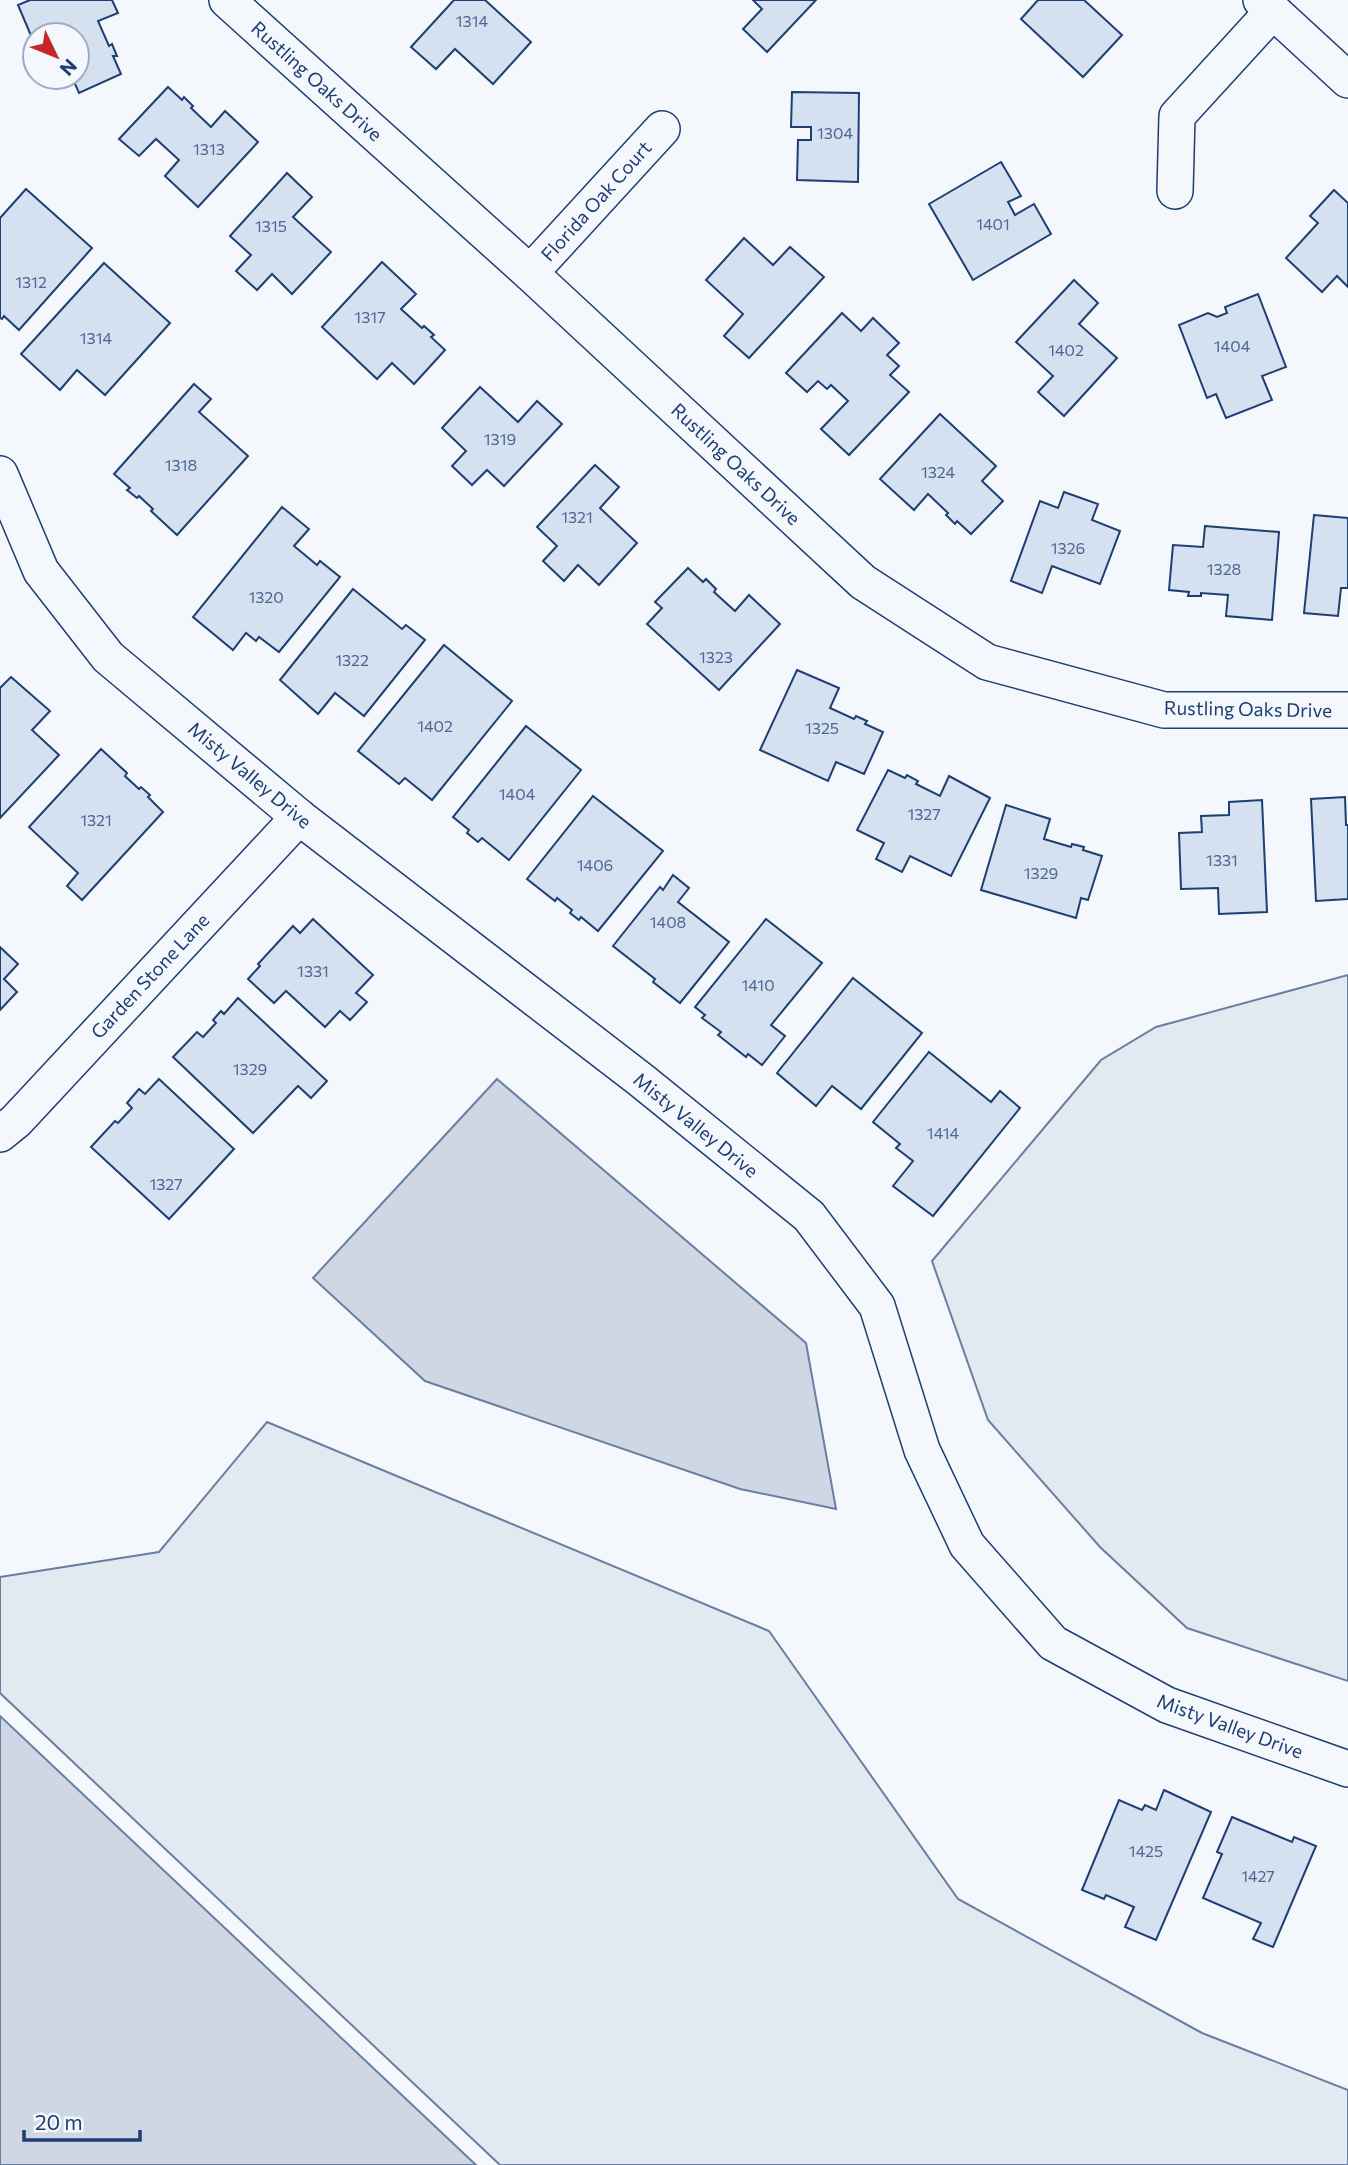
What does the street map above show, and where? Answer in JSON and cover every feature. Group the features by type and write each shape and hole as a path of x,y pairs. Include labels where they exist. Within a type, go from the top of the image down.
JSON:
{"street":[{"name":"Rustling Oaks Drive","path":"227,0 530,273 863,582 987,662 1164,710 1348,710"},
{"path":"1175,191 1177,116 1267,5 1348,80"},
{"name":"Florida Oak Court","path":"530,273 662,129"},
{"name":"Misty Valley Drive","path":"0,474 41,572 108,657 299,817 641,1080 809,1216 877,1306 922,1450 967,1545 1053,1643 1167,1705 1348,1769"},
{"name":"Garden Stone Lane","path":"0,1134 16,1121 299,817"}],"shaded area":[{"path":"1348,975 1348,1681 1187,1628 1100,1547 988,1420 932,1261 1101,1060 1156,1027"},
{"path":"497,1079 806,1343 836,1509 740,1489 425,1381 313,1278"},
{"path":"267,1422 769,1631 958,1899 1202,2033 1348,2090 1348,2165 500,2165 0,1693 0,1577 159,1552"},
{"path":"0,1716 476,2165 0,2165"}],"building":[{"path":"30,0 112,0 118,13 98,21 109,46 112,44 117,56 113,56 121,74 91,88 91,21 25,21 18,5"},
{"path":"454,0 485,0 531,42 493,84 455,49 436,69 411,47"},
{"path":"753,0 816,0 767,52 743,29 762,9"},
{"path":"1038,0 1084,0 1122,35 1083,77 1021,19"},
{"path":"168,87 182,100 184,97 193,106 191,108 211,127 225,111 258,142 198,207 165,176 179,160 156,139 139,156 119,139"},
{"path":"792,92 859,93 858,182 797,180 798,140 811,140 811,127 791,127"},
{"path":"1001,162 1021,196 1008,202 1015,215 1034,204 1051,234 973,280 929,204"},
{"path":"287,173 312,197 293,217 331,252 292,294 272,274 257,290 236,271 251,255 230,236"},
{"path":"26,189 92,248 19,330 4,316 0,318 0,218"},
{"path":"1334,190 1348,203 1348,287 1337,276 1322,292 1286,258 1318,223 1310,216"},
{"path":"744,238 773,265 790,247 824,277 749,358 724,336 743,314 706,280"},
{"path":"382,262 416,294 401,309 434,335 431,337 445,350 414,384 392,363 377,379 322,327"},
{"path":"104,263 170,323 105,395 77,370 60,390 21,354"},
{"path":"1074,280 1098,303 1079,324 1117,358 1064,416 1038,392 1053,376 1016,342"},
{"path":"1258,294 1286,367 1262,376 1272,400 1226,418 1216,394 1207,398 1179,325 1208,313 1217,317 1227,313 1225,307"},
{"path":"842,313 861,331 873,318 899,343 887,355 899,366 890,375 909,392 849,455 821,429 848,401 831,385 827,389 818,381 807,392 786,373"},
{"path":"194,384 211,399 199,412 248,456 177,535 139,496 137,498 127,490 130,488 114,474"},
{"path":"480,387 518,422 537,401 562,424 504,486 487,470 472,485 452,466 466,451 442,428"},
{"path":"940,414 996,466 982,481 1003,501 971,534 957,521 955,524 946,515 948,513 928,494 914,510 880,479"},
{"path":"595,465 619,487 600,508 637,543 599,585 578,565 564,581 543,561 557,546 537,527"},
{"path":"1064,492 1098,504 1092,520 1120,531 1100,584 1052,566 1042,593 1011,581 1040,501 1058,508"},
{"path":"282,507 309,529 294,546 317,565 320,561 340,577 279,652 259,637 256,641 246,633 233,650 193,617"},
{"path":"1314,515 1348,518 1348,588 1341,588 1338,616 1304,613"},
{"path":"1205,526 1279,532 1272,620 1226,616 1228,595 1201,593 1201,596 1188,596 1189,592 1169,590 1173,545 1203,547"},
{"path":"688,568 703,582 706,579 716,589 714,592 735,611 749,595 780,624 719,690 647,624 662,608 655,602"},
{"path":"353,589 402,629 406,625 425,640 364,716 335,693 318,714 280,680"},
{"path":"444,645 512,701 432,800 405,778 399,784 358,751"},
{"path":"797,670 839,688 830,708 854,719 856,716 867,721 865,724 883,732 864,774 836,762 828,781 760,750"},
{"path":"11,677 50,711 32,730 59,755 0,818 0,688"},
{"path":"526,726 581,770 509,860 482,838 478,842 467,833 469,830 453,817"},
{"path":"101,749 127,773 125,776 150,795 148,797 163,812 82,900 67,886 78,873 29,827"},
{"path":"888,770 905,778 907,775 918,781 916,784 940,796 949,776 990,798 951,876 910,856 902,872 876,859 884,843 857,830"},
{"path":"593,796 663,851 598,931 581,917 579,920 570,913 572,910 557,898 555,901 527,879"},
{"path":"1345,797 1348,825 1348,899 1316,901 1311,799"},
{"path":"1262,800 1267,912 1219,914 1218,888 1181,889 1179,833 1202,832 1201,816 1229,815 1229,802"},
{"path":"1006,805 1050,819 1044,839 1071,847 1072,844 1084,847 1083,850 1102,856 1088,900 1081,898 1076,918 981,890"},
{"path":"673,875 689,888 678,902 729,942 680,1003 613,946 660,887 663,890"},
{"path":"313,919 373,975 356,993 367,1002 350,1020 340,1011 325,1027 286,991 274,1003 248,979 293,926 300,933"},
{"path":"766,919 822,963 771,1025 785,1036 762,1065 748,1054 746,1057 718,1035 721,1032 702,1018 705,1015 695,1007"},
{"path":"0,947 18,964 4,979 17,992 0,1010"},
{"path":"853,978 922,1033 861,1109 832,1086 816,1106 777,1073"},
{"path":"238,998 327,1081 311,1098 298,1086 253,1133 173,1057 197,1032 203,1037 216,1023 213,1020 221,1011 224,1014"},
{"path":"929,1052 991,1102 1000,1091 1020,1108 933,1216 893,1186 913,1161 896,1148 900,1144 873,1122"},
{"path":"159,1079 234,1149 169,1219 91,1147 115,1121 118,1123 132,1108 127,1103 139,1089 145,1094"},
{"path":"1164,1790 1211,1812 1156,1940 1125,1927 1134,1907 1106,1895 1104,1899 1082,1890 1119,1800 1142,1810 1145,1805 1156,1810"},
{"path":"1232,1817 1292,1842 1294,1837 1316,1846 1273,1947 1253,1939 1261,1923 1203,1898 1222,1854 1217,1852"}]}
